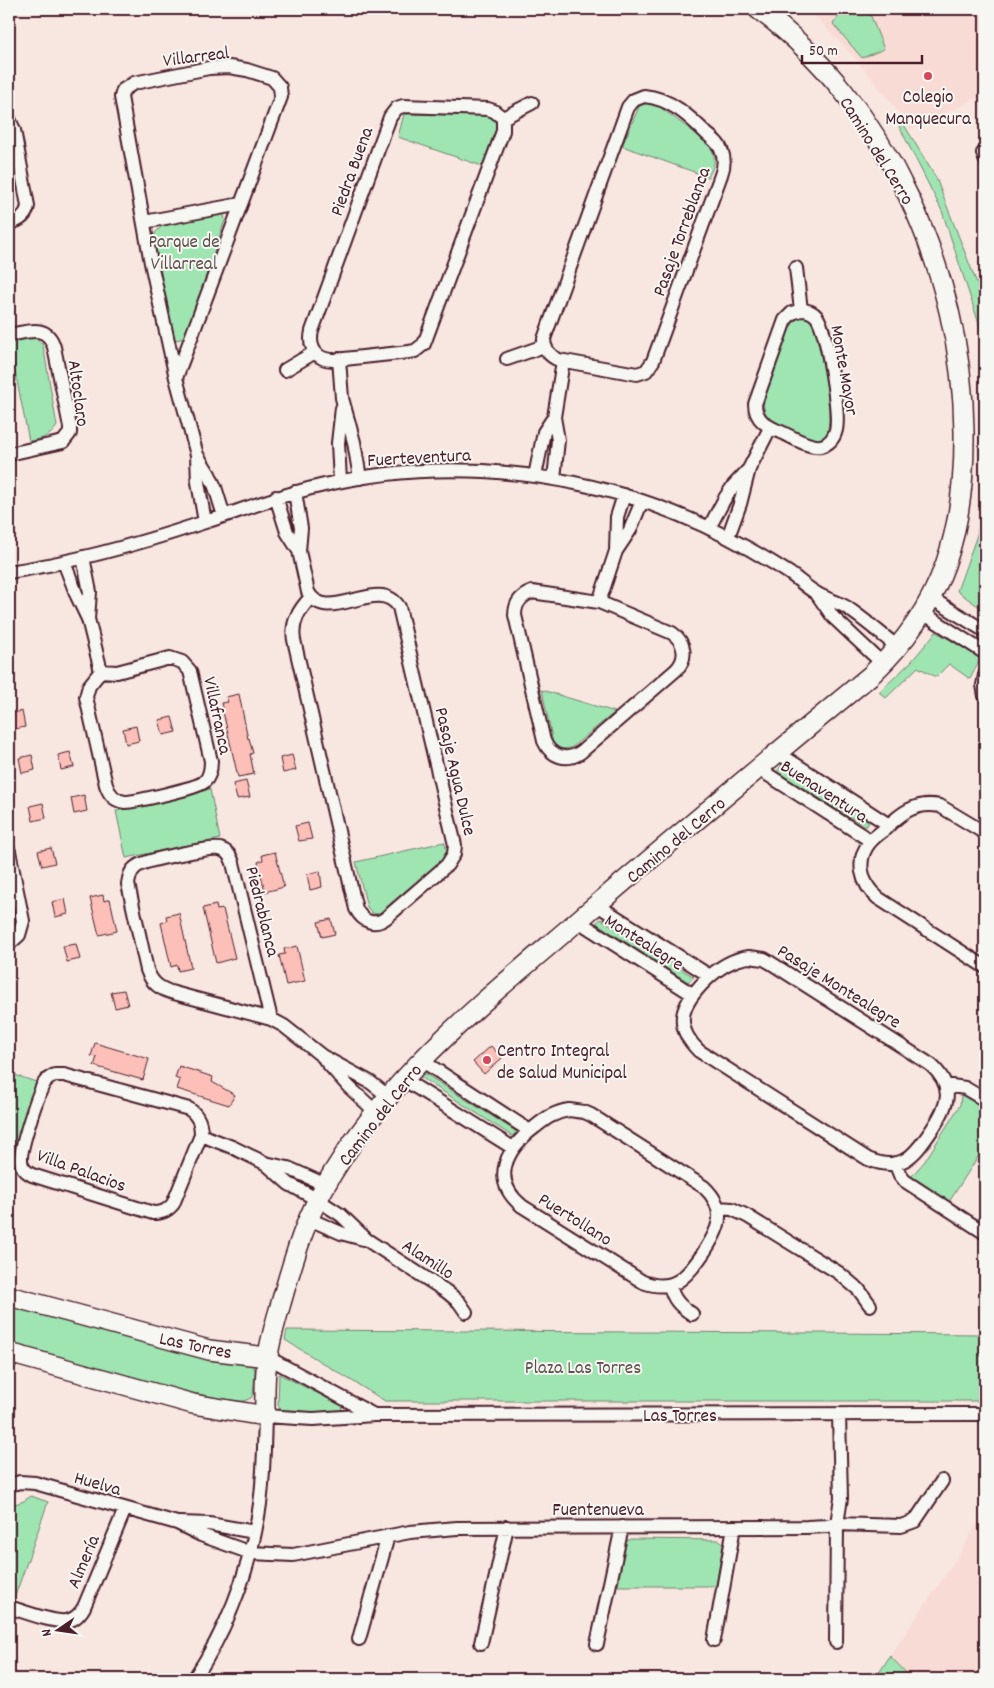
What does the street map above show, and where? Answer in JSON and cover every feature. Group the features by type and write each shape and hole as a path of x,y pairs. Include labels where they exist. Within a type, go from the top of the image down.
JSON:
{"street":[{"name":"Camino del Cerro","path":"194,1679 230,1616 251,1553 262,1483 267,1357 296,1252 322,1192 350,1147 388,1096 421,1060 596,905 883,664 899,648 927,606 942,575 955,536 962,494 965,448 960,364 949,305 941,279 910,198 895,170 862,119 846,96 809,54 788,33 758,9"},
{"name":"Villarreal","path":"176,378 281,97 280,87 272,78 247,70 229,67 209,68 134,83 126,87 122,93 161,312 176,378 197,455 198,482 205,522"},
{"name":"Pasaje Torreblanca","path":"544,346 545,335 628,107 634,100 644,96 663,100 694,121 719,145 724,167 653,361 646,371 637,374 563,361"},
{"path":"285,370 315,352 325,359 339,359 415,351 424,344 502,137 504,124 502,118 532,103"},
{"name":"Piedra Buena","path":"315,352 311,346 310,338 312,331 393,112 403,106 488,109 494,110 502,118"},
{"path":"9,119 13,125 28,206 22,218 9,223"},
{"path":"144,222 241,204"},
{"path":"709,528 725,498 749,468 770,428 759,418 755,410 755,404 785,320 792,313 800,310 796,268"},
{"name":"Monte Mayor","path":"770,428 816,446 822,446 831,441 836,432 835,398 822,330 817,317 813,313 800,310"},
{"name":"Altoclaro","path":"9,335 38,331 47,334 51,338 70,433 63,442 9,454"},
{"path":"507,359 544,346 552,356 563,361 554,417 558,440 554,479"},
{"path":"339,359 342,398 338,443 340,481"},
{"path":"342,398 354,442 360,478"},
{"path":"535,476 544,432 554,417"},
{"name":"Villarreal","path":"197,455 210,474 224,516"},
{"path":"728,538 745,489 749,468"},
{"name":"Fuerteventura","path":"9,572 64,562 149,540 276,497 340,481 398,473 444,470 494,472 554,479 624,495 709,528 789,573 817,594 845,607 899,648"},
{"path":"295,492 301,528 299,551 311,598"},
{"path":"616,551 617,518 624,495"},
{"path":"276,497 287,532 299,551"},
{"path":"599,602 616,551 630,530 642,501"},
{"path":"83,557 90,592 88,619"},
{"path":"64,562 88,619 101,670"},
{"path":"532,592 599,602 672,633 680,640 684,656 676,670 581,752 570,758 558,756 547,748 544,741 515,609 520,598 532,592"},
{"name":"Fuerteventura","path":"817,594 833,617 883,664"},
{"name":"Pasaje Agua Dulce","path":"382,595 393,600 399,607 455,845 454,854 447,865 379,922 363,920 356,909 292,632 295,619 303,606 311,598 328,605 382,595"},
{"path":"927,606 985,631"},
{"path":"927,606 985,653"},
{"name":"Villafranca","path":"170,658 186,665 191,676 210,761 210,773 203,782 192,787 131,801 120,800 111,794 106,785 86,697 89,686 101,670 117,672 170,658"},
{"path":"984,694 985,675"},
{"name":"Buenaventura","path":"778,753 889,824"},
{"name":"Buenaventura","path":"759,769 871,841"},
{"name":"Buenaventura","path":"985,833 948,809 931,804 923,804 908,809 871,841 863,855 861,870 863,878 872,892 985,966"},
{"name":"Piedrablanca","path":"271,1019 233,863 229,855 222,850 209,849 147,861 137,866 130,874 128,884 147,970 155,985 174,994 271,1019 284,1026 322,1056 370,1082 388,1096"},
{"path":"9,851 23,921 19,935 9,944"},
{"name":"Montealegre","path":"596,905 710,976"},
{"name":"Montealegre","path":"578,921 692,994"},
{"name":"Pasaje Montealegre","path":"895,1163 886,1164 868,1159 699,1051 688,1038 683,1022 684,1008 692,994 710,976 734,960 749,957 764,960 931,1065 942,1077 945,1085"},
{"name":"Piedrablanca","path":"322,1056 341,1078 376,1112"},
{"path":"421,1060 530,1131"},
{"name":"Villa Palacios","path":"55,1075 64,1075 189,1109 200,1121 201,1135 173,1204 169,1209 153,1214 32,1175 24,1169 21,1161 22,1151 42,1089 47,1080 55,1075"},
{"path":"403,1079 513,1148"},
{"path":"985,1100 965,1088 945,1085 947,1100 943,1114 918,1150 911,1156 895,1163 905,1181 985,1233"},
{"name":"Puertollano","path":"670,1285 652,1285 643,1282 516,1201 507,1187 504,1171 508,1155 530,1131 555,1113 569,1110 584,1112 704,1187 710,1193 718,1208"},
{"path":"201,1135 232,1147 265,1164 288,1168 322,1192"},
{"name":"Alamillo","path":"322,1192 341,1215 367,1240 447,1292 459,1302 466,1312"},
{"path":"692,1314 682,1308 674,1299 670,1285 690,1273 715,1236 719,1217 718,1208 732,1209 747,1216 839,1273 859,1290 870,1305"},
{"name":"Alamillo","path":"309,1219 341,1233 367,1240"},
{"name":"Las Torres","path":"9,1296 209,1350 267,1357 374,1415"},
{"name":"Las Torres","path":"9,1353 193,1404 265,1416 313,1419 374,1415 985,1414"},
{"path":"836,1642 837,1524 841,1498 839,1414"},
{"name":"Huelva","path":"9,1485 26,1481 177,1523 201,1535 251,1553"},
{"name":"Fuentenueva","path":"251,1553 293,1555 431,1529 818,1526 837,1524 901,1526 915,1521 942,1481"},
{"name":"Almería","path":"9,1607 60,1622 76,1617 84,1607 125,1509"},
{"name":"Huelva","path":"177,1523 209,1524 255,1532"},
{"path":"481,1643 507,1527"},
{"path":"597,1644 622,1527"},
{"path":"714,1640 734,1527"},
{"path":"359,1639 388,1536"}],"shaded area":[{"name":"Colegio Manquecura","path":"808,9 985,9 985,94 911,130 854,57"},
{"path":"985,1509 985,1679 912,1679 890,1656 959,1555"}],"green space":[{"path":"844,9 868,9 884,49 862,58 833,24"},
{"path":"641,102 653,102 707,142 714,156 713,168 708,177 622,146"},
{"path":"404,114 494,116 497,120 497,126 482,166 398,137"},
{"path":"903,123 936,178 978,286 985,323 985,418 980,327 942,211 899,126"},
{"name":"Parque de Villarreal","path":"218,214 224,215 225,220 186,335 177,340 173,334 155,247 155,233 162,226"},
{"path":"802,317 809,320 816,331 826,386 829,414 828,427 826,438 820,440 806,438 770,419 765,412 763,404 789,329 796,319"},
{"path":"26,337 35,338 43,345 57,426 45,437 29,441 9,341"},
{"path":"985,494 985,611 957,591 977,535"},
{"path":"936,632 981,657 970,679 949,664 936,677 918,667 886,698 879,692 911,662"},
{"path":"542,690 615,712 571,748 559,749 553,743"},
{"path":"782,764 871,819 866,827 777,772"},
{"path":"210,789 220,839 126,858 116,811"},
{"path":"444,842 447,851 443,859 378,914 372,913 367,907 356,862"},
{"path":"601,919 694,977 688,982 596,923"},
{"path":"9,1073 36,1082 15,1154 9,1151"},
{"path":"424,1073 517,1132 512,1136 419,1076"},
{"path":"961,1095 985,1109 985,1146 949,1202 911,1177 925,1161 960,1105"},
{"path":"9,1305 219,1361 253,1364 255,1371 253,1395 244,1401 229,1401 167,1387 9,1343"},
{"name":"Plaza Las Torres","path":"287,1330 985,1334 985,1401 385,1401 285,1340"},
{"path":"279,1374 341,1405 342,1410 336,1412 288,1412 280,1409 278,1405"},
{"path":"31,1496 48,1502 13,1602 9,1602 9,1506 24,1501"},
{"path":"630,1539 719,1540 723,1544 716,1586 618,1586 624,1543"},
{"path":"890,1656 912,1679 875,1679"}],"building":[{"path":"239,694 248,739 253,753 250,754 254,774 238,777 221,703 228,702 226,697"},
{"path":"22,711 25,727 9,730 9,714"},
{"path":"172,717 176,732 163,735 159,720"},
{"path":"136,726 139,741 126,744 123,729"},
{"path":"70,752 74,767 61,770 58,755"},
{"path":"32,755 35,770 22,773 19,758"},
{"path":"292,755 296,770 283,773 280,758"},
{"path":"246,781 250,797 237,799 233,784"},
{"path":"84,795 87,811 74,814 71,798"},
{"path":"43,803 46,818 33,821 30,806"},
{"path":"308,823 312,839 299,841 295,826"},
{"path":"51,848 55,863 42,866 38,851"},
{"path":"275,852 284,887 265,892 258,862 263,860 262,855"},
{"path":"320,871 322,887 310,890 307,874"},
{"path":"103,895 104,901 110,899 117,931 99,935 90,898"},
{"path":"65,899 68,914 55,917 52,902"},
{"path":"216,905 217,910 223,909 235,958 216,963 203,908"},
{"path":"179,913 191,968 178,971 177,965 171,967 161,923 167,921 166,916"},
{"path":"331,919 335,934 322,937 318,922"},
{"path":"76,944 80,959 67,962 63,946"},
{"path":"297,946 305,981 286,985 279,955 285,954 284,949"},
{"path":"124,990 128,1005 115,1008 111,992"},
{"path":"95,1043 149,1059 143,1080 94,1066 97,1057 91,1056"},
{"name":"Centro Integral de Salud Municipal","path":"491,1046 502,1058 484,1074 473,1062"},
{"path":"179,1066 213,1077 212,1082 235,1095 229,1105 177,1089 180,1080 175,1078"}],"place":[{"name":"Colegio Manquecura","path":"928,76"},
{"name":"Centro Integral de Salud Municipal","path":"487,1060"}]}
